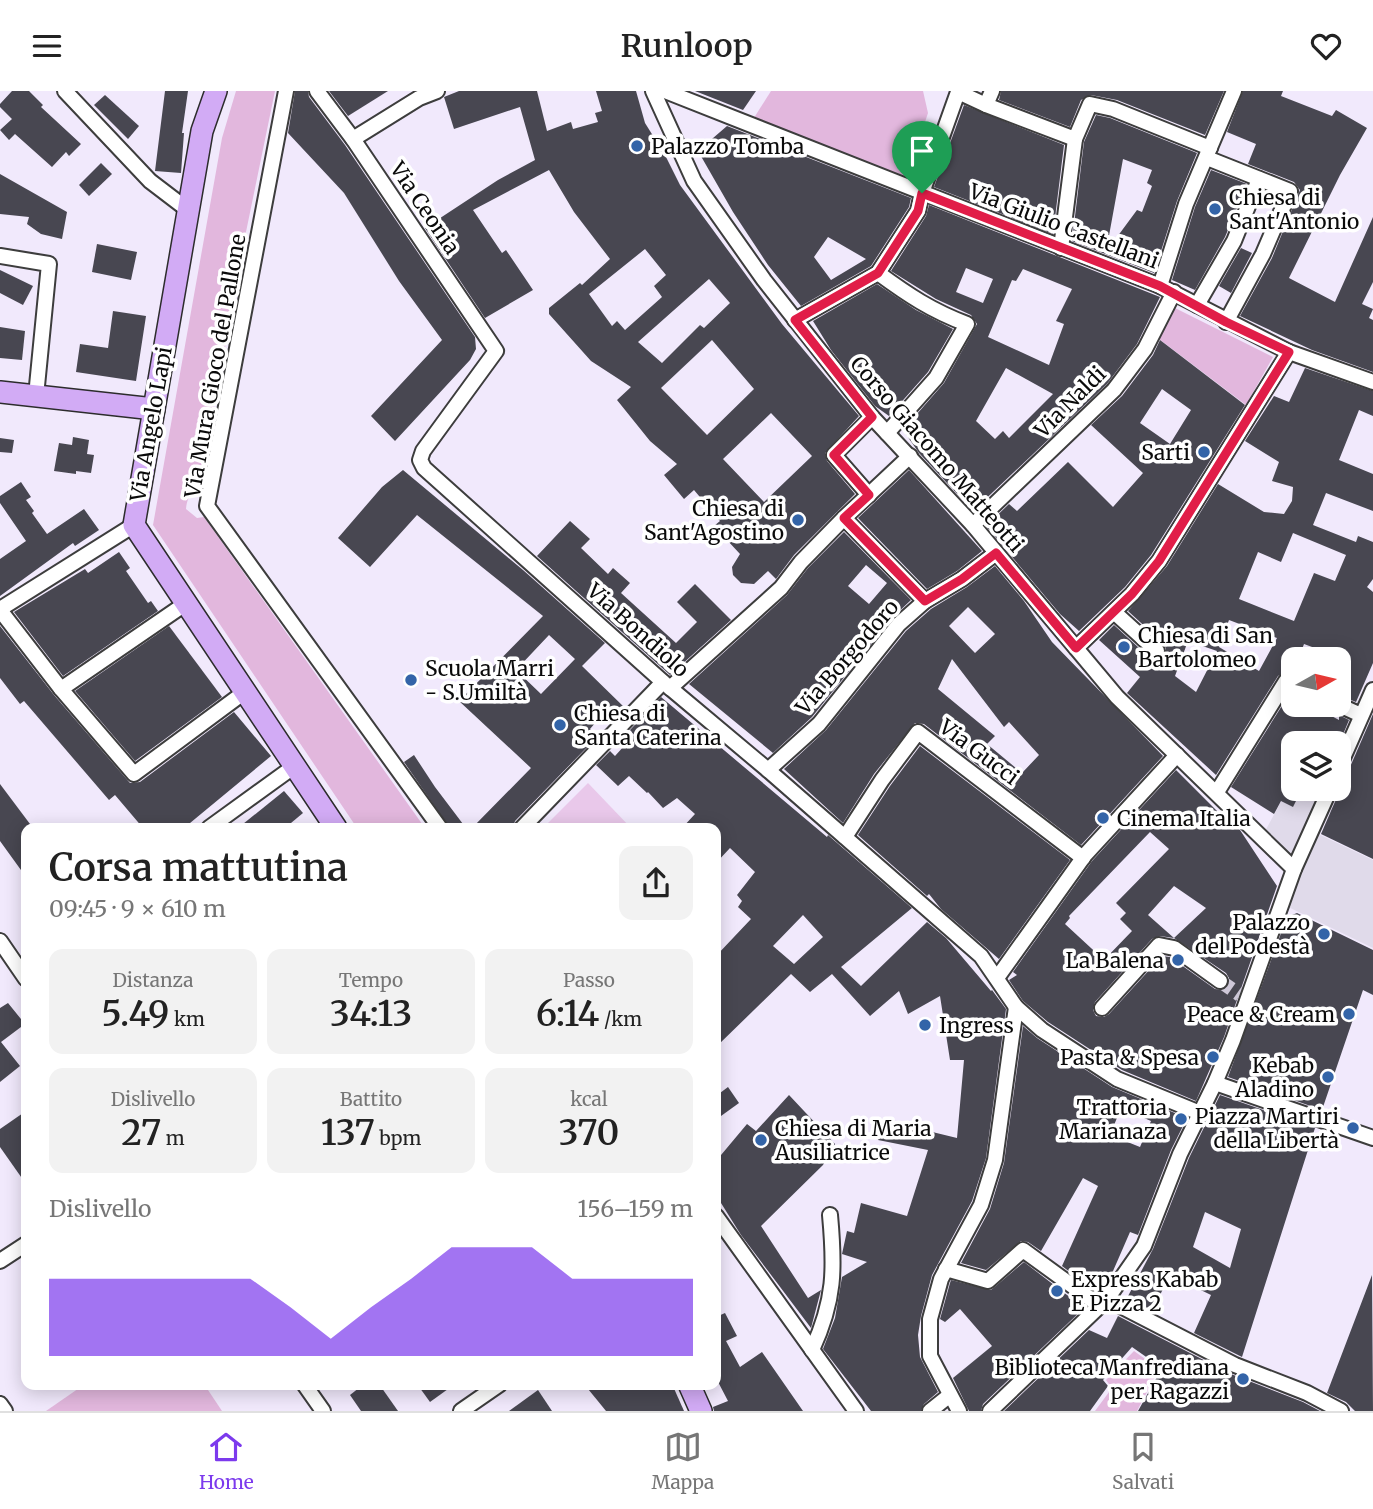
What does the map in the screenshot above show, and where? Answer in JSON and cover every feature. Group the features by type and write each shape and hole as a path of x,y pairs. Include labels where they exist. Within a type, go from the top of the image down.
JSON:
{"street":[{"path":"65,91 150,181 188,210"},
{"name":"Via Angelo Lapi","path":"216,91 202,131 134,525 333,823"},
{"name":"Via Mura Gioco del Pallone","path":"286,91 207,506 436,823"},
{"name":"Via Ceonia","path":"317,91 353,139 496,351"},
{"path":"353,139 419,98 436,91"},
{"name":"Corso Giacomo Matteotti","path":"653,91 694,181 795,320 872,417 973,525 1117,697 1294,869"},
{"name":"Via Giulio Castellani","path":"664,91 1167,289 1226,322 1289,352 1373,382"},
{"path":"986,106 992,91"},
{"name":"Via Naldi","path":"973,525 1114,390 1145,349 1167,289 1186,204 1234,91"},
{"path":"795,320 878,273 918,211 958,92 986,106 1075,139"},
{"path":"1061,248 1075,139 1090,104 1113,109 1209,153 1245,173 1290,191 1263,254 1226,322"},
{"path":"1197,305 1234,241 1259,179"},
{"path":"0,256 50,264 36,396"},
{"path":"878,273 917,302 967,324 936,378 887,433"},
{"name":"Via Bondiolo","path":"496,351 423,451 420,460 424,468 666,685 981,956 1016,1007 1042,1030 1117,1079 1200,1113"},
{"path":"1076,648 1132,594 1159,561 1289,352"},
{"path":"0,392 154,409"},
{"path":"869,495 834,455 872,417"},
{"path":"527,823 666,685 782,588 801,562 910,456"},
{"path":"844,518 925,601"},
{"path":"134,525 0,609 61,689 134,774 246,691"},
{"name":"Via Borgodoro","path":"768,770 819,724 899,624 925,601 962,579 996,553"},
{"path":"61,689 185,604"},
{"path":"1114,612 1157,652"},
{"path":"1217,792 1281,696"},
{"path":"1351,739 1372,697"},
{"path":"1351,710 1361,715"},
{"name":"Via Gucci","path":"845,837 881,779 918,732 1083,858"},
{"path":"997,978 1083,858 1177,755"},
{"path":"216,823 296,765"},
{"path":"990,1411 1104,1303 1144,1246 1180,1154 1216,1083 1244,997 1324,801"},
{"path":"0,941 21,972"},
{"path":"1102,1008 1159,945 1174,948 1220,981"},
{"path":"959,1411 930,1356 930,1319 941,1279 981,1205 995,1160 1016,1007"},
{"path":"1216,1083 1373,1138"},
{"path":"812,1350 821,1331 834,1274 830,1215"},
{"path":"721,1223 856,1411"},
{"path":"0,1261 21,1247"},
{"path":"946,1269 989,1282 1023,1250 1104,1303 1235,1365 1307,1392 1341,1411"},
{"path":"309,1390 323,1411"},
{"path":"461,1411 491,1390"},
{"path":"692,1390 701,1411"},
{"path":"930,1411 950,1395"},
{"path":"0,1404 5,1411"}],"shaded area":[{"path":"236,91 275,91 239,266 228,269 224,278 226,287 235,293 199,491 189,497 186,509 197,518 204,517 421,823 354,823 153,525 222,138"},
{"path":"771,91 923,91 928,113 906,180 752,121"},
{"path":"1175,308 1273,357 1246,405 1159,339"},
{"path":"588,783 626,823 548,823"},
{"path":"1281,801 1325,801 1312,831 1373,860 1373,948 1282,904 1294,869 1262,837"},
{"path":"1134,1351 1159,1369 1137,1411 1095,1411 1112,1388 1106,1380"},
{"path":"76,1390 208,1390 222,1411 46,1411"}],"building":[{"path":"12,91 29,91 43,105 41,107 81,144 69,156 66,152 52,167 15,134 9,140 0,130 12,119 0,104"},
{"path":"165,91 188,91 182,133 181,173 155,171"},
{"path":"295,91 308,91 309,97 345,145 475,337 476,349 470,360 395,441 371,416 442,340 399,281 344,193 288,133"},
{"path":"329,91 388,91 348,116"},
{"path":"459,91 537,91 547,131 571,122 573,129 598,122 595,113 602,111 596,91 636,91 645,123 680,185 782,324 859,416 825,453 827,461 855,494 794,555 776,579 768,571 754,584 741,583 733,575 732,567 740,554 714,526 720,521 694,490 684,499 664,475 677,464 650,441 617,400 631,387 591,361 549,314 549,308 580,283 582,285 610,259 574,212 549,170 473,210 502,253 506,250 533,290 485,318 425,228 498,180 535,160 520,107 454,129 444,97","holes":["645,249 666,275 654,286 662,297 625,330 617,321 612,326 589,294","709,279 730,303 704,328 700,325 662,363 638,342","712,340 754,389 707,435 661,388","771,413 812,456 764,502 723,459"]},
{"path":"695,91 756,91 743,110"},
{"path":"1001,91 1224,91 1205,135 1117,100 1091,95 1081,100 1070,127 999,100"},
{"path":"1243,91 1283,91 1281,96 1332,116 1336,110 1367,128 1340,175 1289,278 1335,302 1373,217 1373,282 1362,304 1373,309 1369,318 1373,320 1373,372 1312,350 1240,316 1272,258 1300,190 1294,182 1248,164 1256,144 1227,132"},
{"path":"105,95 139,126 128,139 94,105"},
{"path":"964,105 1064,145 1053,234 934,187"},
{"path":"1096,115 1110,118 1197,153 1177,201 1154,273 1072,241 1084,142","holes":["1123,159 1152,170 1147,183 1152,186 1142,212 1137,210 1106,252"]},
{"path":"727,126 911,198 909,207 871,266 801,306 768,265 698,151","holes":["828,237 866,259 831,280 814,257"]},
{"path":"101,163 112,174 89,196 79,185"},
{"name":"Chiesa di Sant'Antonio","path":"1211,170 1247,184 1225,237 1195,290 1172,280 1195,207"},
{"path":"0,174 67,212 62,239 41,234 27,224 29,217 0,214"},
{"path":"929,205 1160,297 1137,344 1107,384 973,511 919,453 903,430 944,383 977,324 971,315 936,299 891,271 926,216","holes":["966,268 993,279 983,303 956,292","1023,269 1072,289 1056,321 1064,324 1049,365 988,337 1012,280 1016,281","1006,368 1053,394 1009,438 1003,431 995,439 976,421"]},
{"path":"97,244 137,252 131,280 92,272"},
{"path":"1241,248 1252,253 1231,293 1219,286"},
{"path":"0,270 33,286 23,305 0,293"},
{"path":"877,284 916,310 953,329 928,372 889,416 875,406 831,350 813,321"},
{"path":"113,311 146,316 136,381 76,372 80,344 108,348"},
{"path":"0,327 25,331 22,360 0,358"},
{"path":"1160,340 1245,405 1151,555 1125,587 1079,631 1060,614 986,526 1009,504 1017,511 1068,462 1113,507 1143,473 1091,425 1122,396 1153,355","holes":["1162,389 1191,410 1170,444 1140,423"]},
{"path":"1305,368 1373,391 1373,416 1359,410 1339,460 1373,474 1373,511 1326,493 1313,525 1356,542 1358,536 1373,542 1373,579 1367,587 1373,592 1373,663 1356,702 1351,700 1351,647 1312,647 1304,644 1303,647 1281,647 1281,674 1216,775 1127,693 1140,677 1099,640 1114,625 1151,659 1159,660 1165,657 1164,644 1128,611 1167,566 1218,484 1264,512 1284,514 1292,501 1293,487 1272,481 1279,462 1245,441 1274,396 1289,402","holes":["1293,533 1346,555 1335,581 1314,573 1294,621 1239,599 1258,552 1281,562","1229,620 1277,638 1259,671 1219,647","1188,641 1217,651 1196,692 1175,676"]},
{"path":"73,437 89,440 87,454 94,455 91,473 54,471 59,443 72,445"},
{"path":"0,438 14,440 12,453 0,452"},
{"path":"403,470 523,570 605,643 582,666 625,708 616,717 608,708 590,729 597,737 514,823 477,823 531,768 459,701 543,616 417,515 370,567 338,538 382,487","holes":["549,635 575,659 541,694 516,670"]},
{"path":"909,470 982,551 957,571 927,589 858,518"},
{"path":"21,482 31,497 26,500 34,511 32,513 47,534 84,509 99,530 75,546 73,543 0,596 0,559 26,541 0,503 0,496"},
{"path":"570,521 590,539 581,548 608,574 613,568 630,583 621,593 676,643 697,622 677,602 695,584 731,620 670,675 537,556"},
{"path":"844,532 911,600 892,618 812,717 773,753 689,684 787,595 808,568","holes":["866,565 887,583 869,604 848,586"]},
{"path":"119,552 130,568 126,571 148,603 151,601 158,611 63,676 14,612 85,569 88,573"},
{"path":"995,566 1024,601 1052,642 1163,756 1081,845 924,724 915,723 874,774 843,823 784,769 826,730 906,631 931,609","holes":["968,607 995,634 975,653 949,626","952,659 1004,727 1009,722 1039,755 1022,773 987,744 995,736 938,689"]},
{"path":"0,626 54,695 130,783 140,782 234,712 271,756 190,823 139,823 115,795 109,800 24,701 20,704 0,678"},
{"path":"169,626 222,697 135,761 75,691"},
{"path":"661,697 912,908 841,967 861,986 927,922 946,938 1006,1009 986,1158 972,1201 932,1275 921,1316 918,1335 920,1357 938,1392 924,1404 921,1411 871,1411 823,1349 835,1318 842,1277 867,1262 842,1254 847,1231 854,1233 861,1203 907,1216 928,1150 878,1140 874,1121 883,1120 957,1138 964,1060 950,1060 940,996 908,1014 899,991 870,1016 832,974 810,992 791,974 721,1042 721,951 751,919 738,907 742,901 737,895 755,872 730,848 721,858 721,823 687,823 695,814 677,798 663,808 629,776 618,786 596,765 610,751 615,756 634,735 630,730","holes":["803,915 823,937 794,964 773,946"]},
{"path":"1281,707 1281,717 1333,717 1339,720 1339,717 1343,717 1349,720 1344,731 1281,731 1281,801 1274,814 1231,787"},
{"path":"1373,714 1373,859 1321,834 1335,801 1351,801 1351,765"},
{"path":"920,746 1070,860 999,959 941,909 929,894 927,896 858,835"},
{"path":"414,755 462,823 446,823 404,762"},
{"path":"1176,770 1224,818 1240,830 1277,886 1224,1037 1196,1101 1122,1070 1048,1022 1023,1001 1009,980 1017,975 1013,972 1092,861","holes":["1150,832 1169,849 1116,903 1126,913 1120,919 1132,931 1104,960 1065,924 1069,916","1174,886 1206,908 1174,938 1148,915","1160,936 1174,938 1226,973 1229,978 1228,986 1223,990 1215,989 1170,957 1162,956 1109,1014 1104,1017 1096,1016 1093,1010 1095,1002 1152,939"]},
{"path":"0,784 29,823 21,823 21,870 0,841"},
{"path":"284,791 303,813 291,823 244,823"},
{"path":"1281,801 1296,801 1293,807"},
{"path":"1297,913 1373,950 1373,995 1363,990 1322,1110 1228,1077 1287,917"},
{"path":"8,1003 21,1019 21,1027 1,1042 20,1066 0,1082 0,1008"},
{"path":"1023,1026 1112,1087 1187,1118 1171,1150 1138,1235 1130,1232 1110,1278 1101,1290 1087,1285 1062,1266 1098,1186 1083,1178 1041,1251 1028,1242 1021,1241 986,1270 961,1263 990,1209 1004,1163","holes":["1121,1108 1151,1121 1140,1147 1110,1135"]},
{"path":"728,1087 739,1103 721,1116 721,1092"},
{"path":"789,1095 835,1144 823,1165 761,1226 808,1298 821,1290 811,1328 741,1235 721,1203 721,1155 747,1124 756,1131"},
{"path":"1220,1095 1315,1128 1242,1357 1194,1333 1211,1295 1170,1275 1152,1311 1127,1298 1153,1249 1189,1158","holes":["1205,1212 1241,1229 1230,1268 1193,1247"]},
{"path":"21,1114 21,1177 0,1147 0,1129"},
{"path":"1024,1262 1084,1308 983,1404 981,1411 969,1411 953,1378 992,1346 960,1309 945,1322 940,1319 951,1280 991,1290"},
{"path":"1372,1275 1373,1411 1355,1411 1346,1402 1327,1393"},
{"path":"725,1313 737,1336 726,1341 740,1367 762,1352 803,1411 714,1411 713,1407 728,1401 721,1388 721,1315"},
{"path":"1118,1316 1231,1374 1320,1411 1138,1411 1162,1368 1132,1347 1103,1380 1108,1386 1090,1411 1004,1411 1089,1330 1107,1338"},
{"path":"356,1390 383,1390 398,1411 361,1411 350,1395"},
{"path":"421,1390 447,1390 430,1402"},
{"path":"538,1390 552,1411 509,1411"},
{"path":"589,1390 675,1390 684,1411 606,1411"}],"tunnel":[{"path":"1220,981 1240,995"}],"place":[{"name":"Palazzo Tomba","path":"637,146"},
{"name":"Chiesa di Sant'Antonio","path":"1215,209"},
{"name":"Sarti","path":"1204,452"},
{"name":"Chiesa di Sant'Agostino","path":"798,520"},
{"name":"Chiesa di San Bartolomeo","path":"1124,647"},
{"name":"Scuola Marri - S.Umiltà","path":"411,680"},
{"name":"Chiesa di Santa Caterina","path":"560,725"},
{"name":"Cinema Italia","path":"1103,818"},
{"name":"Palazzo del Podestà","path":"1324,934"},
{"name":"La Balena","path":"1178,960"},
{"name":"Peace & Cream","path":"1349,1014"},
{"name":"Ingress","path":"925,1025"},
{"name":"Pasta & Spesa","path":"1213,1057"},
{"name":"Kebab Aladino","path":"1328,1077"},
{"name":"Trattoria Marianaza","path":"1181,1119"},
{"name":"Piazza Martiri della Libertà","path":"1353,1128"},
{"name":"Chiesa di Maria Ausiliatrice","path":"761,1140"},
{"name":"Express Kabab E Pizza 2","path":"1057,1291"},
{"name":"Biblioteca Manfrediana per Ragazzi","path":"1243,1379"}],"route":[{"path":"922,193 1174,292 1226,322 1289,352 1159,561 1132,594 1076,648 996,553 962,579 925,601 844,518 869,495 834,455 872,417 795,320 878,273 918,211 922,193"}]}
